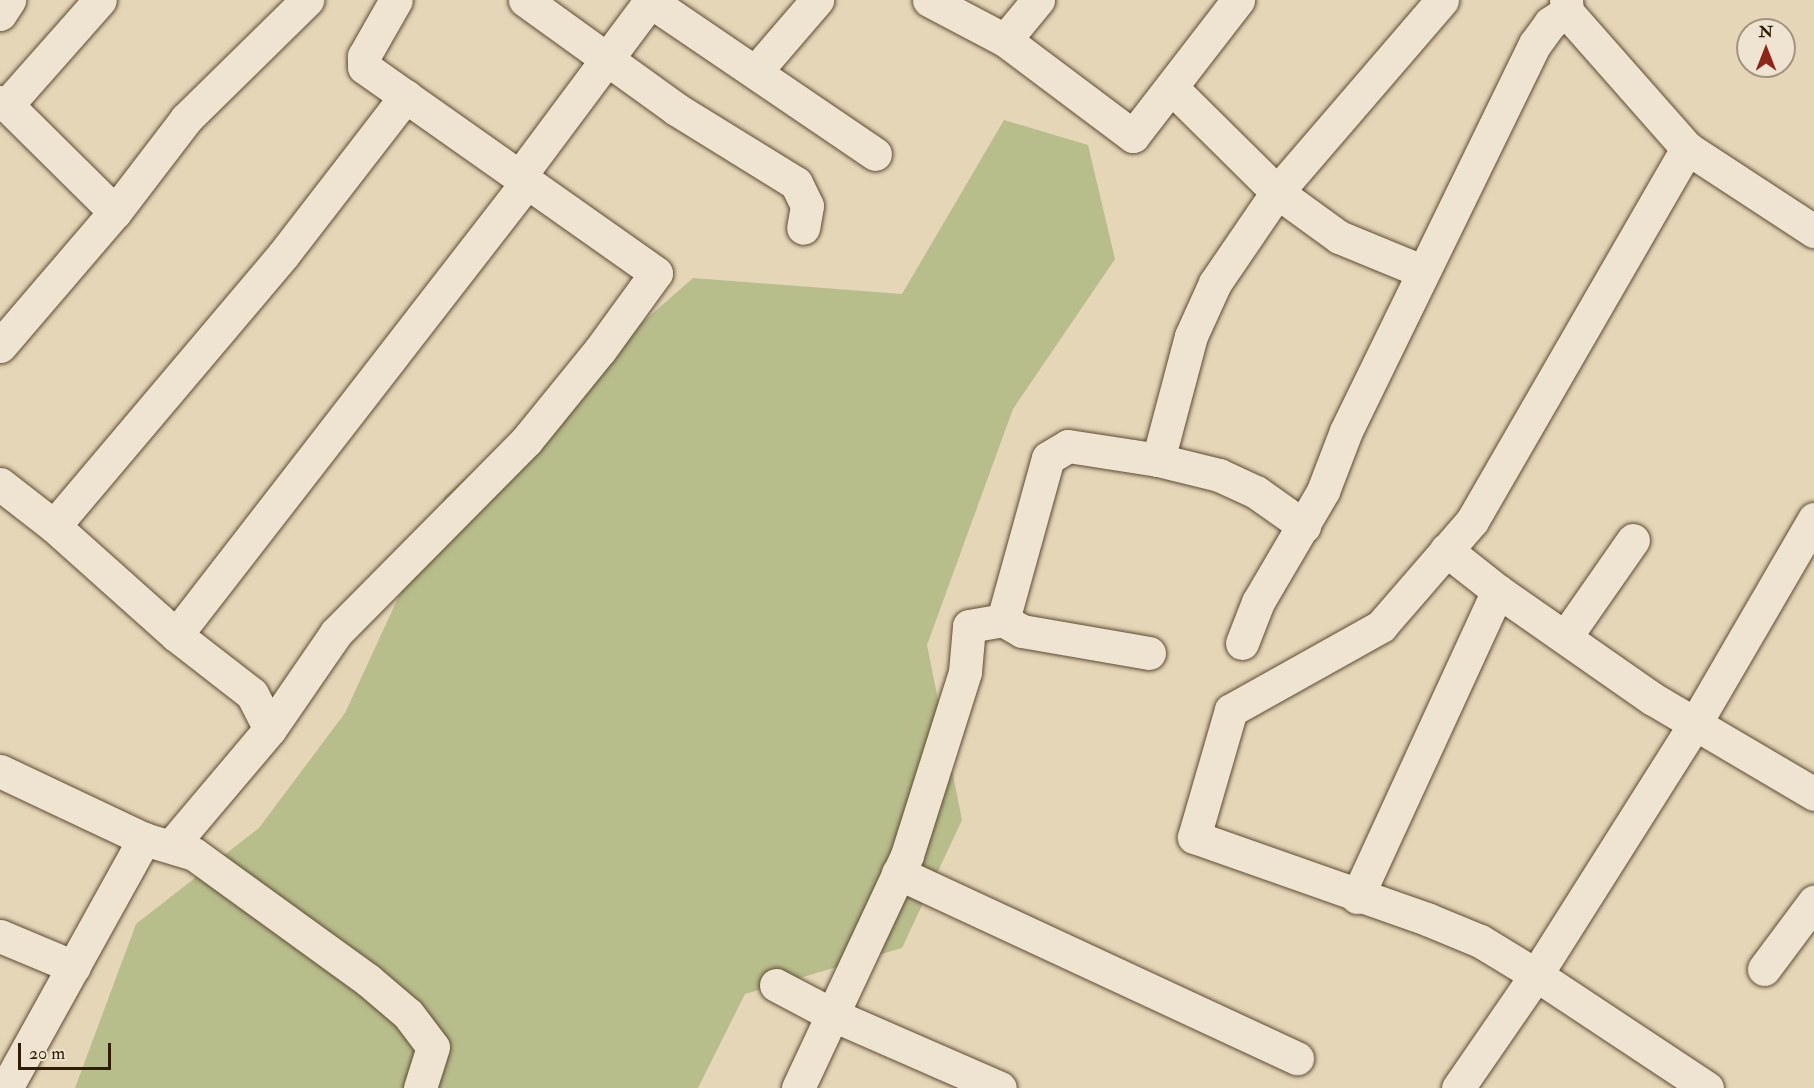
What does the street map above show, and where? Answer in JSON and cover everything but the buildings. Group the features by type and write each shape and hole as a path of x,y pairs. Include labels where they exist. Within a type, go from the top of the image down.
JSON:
{"street":[{"path":"0,14 9,0"},
{"path":"100,0 3,104 115,212"},
{"path":"0,346 115,212 198,105 306,0"},
{"path":"6,1088 74,967 157,843 270,729 336,633 526,441 600,350 656,273 363,65 396,0"},
{"path":"525,0 676,109 796,183 807,206 804,228"},
{"path":"756,71 817,0"},
{"path":"929,0 1005,40 1133,136 1173,89 1238,0"},
{"path":"1005,40 1038,0"},
{"path":"1158,460 1199,315 1215,283 1276,192 1442,0"},
{"path":"176,635 523,179 651,1 875,154"},
{"path":"1242,644 1258,602 1304,526 1422,271 1535,44 1566,6 1687,148 1814,231"},
{"path":"1173,89 1276,192 1339,237 1422,271"},
{"path":"54,526 283,255 406,96"},
{"path":"1687,148 1485,501 1446,550 1381,627 1232,710 1194,837 1357,897 1427,919 1480,941 1536,975 1707,1088"},
{"path":"1003,620 1048,458 1068,446 1158,460 1219,475 1256,492 1304,526"},
{"path":"0,484 54,526 176,635 252,694 270,729"},
{"path":"1458,1088 1536,975 1696,722 1814,519"},
{"path":"1566,636 1633,540"},
{"path":"1446,550 1498,591 1566,636 1653,699 1696,722 1814,794"},
{"path":"1357,897 1498,591"},
{"path":"798,1088 898,873 965,672 969,627 1003,620 1022,631 1149,653"},
{"path":"0,771 157,843 194,854 368,980 408,1014 433,1047 420,1088"},
{"path":"898,873 1297,1058"},
{"path":"1764,969 1814,902"},
{"path":"0,936 74,967"},
{"path":"776,985 832,1015 1000,1088"}],"green space":[{"path":"1004,120 1088,145 1115,259 1013,409 927,645 962,820 902,948 745,994 698,1088 75,1088 136,924 259,828 345,713 445,496 693,278 902,294"}]}
